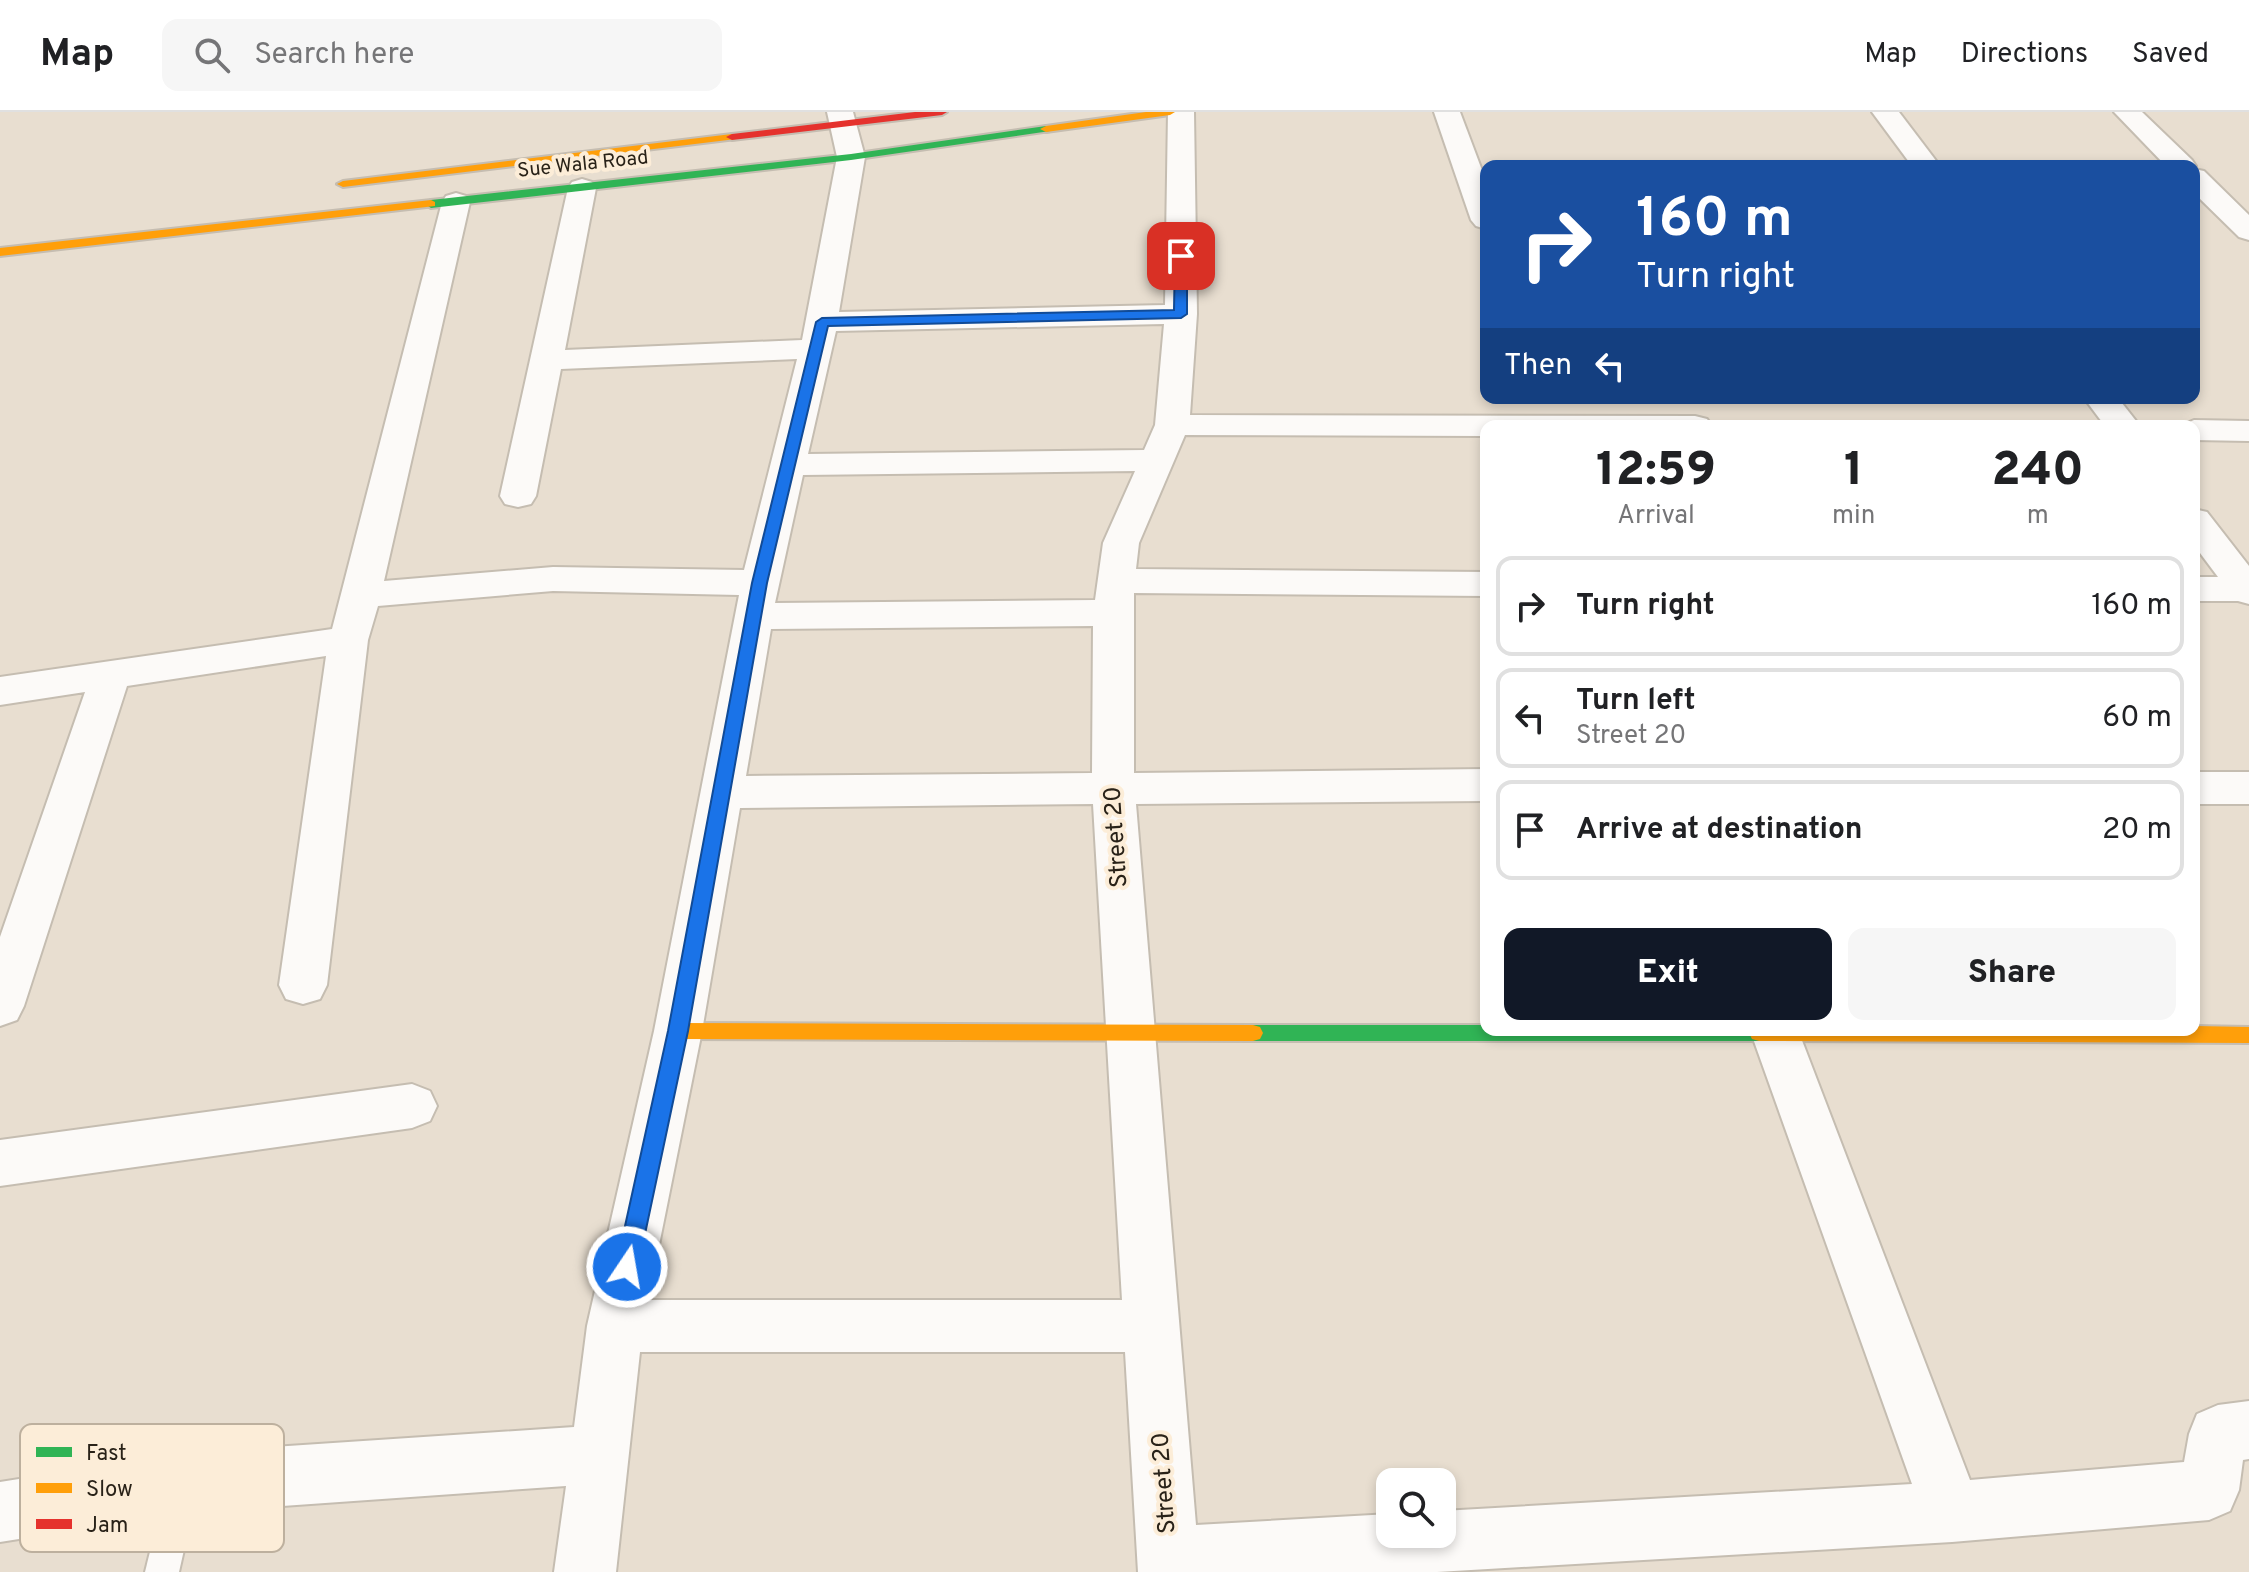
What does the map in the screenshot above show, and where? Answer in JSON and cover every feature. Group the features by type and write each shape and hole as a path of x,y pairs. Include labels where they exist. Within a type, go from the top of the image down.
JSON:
{"street":[{"path":"321,186 845,131 942,112"},
{"name":"Sue Wala Road","path":"0,252 582,188 845,131 1170,112"},
{"name":"Street 20","path":"1170,1565 1113,789 1114,597 1121,543 1164,442 1181,314 1181,112"},
{"path":"1447,112 1480,203"},
{"path":"1885,112 1921,160"},
{"path":"2127,112 2176,160"},
{"path":"585,1572 615,1326 678,1031 724,792 756,599 818,336 845,131"},
{"path":"2200,183 2249,231"},
{"path":"518,496 582,188"},
{"path":"303,985 348,640 362,595 456,202"},
{"path":"167,232 202,209"},
{"path":"548,360 818,336 1181,314"},
{"path":"2106,404 2118,420"},
{"path":"1497,420 1557,416 1612,420"},
{"path":"787,465 1480,421"},
{"path":"2200,430 2249,431"},
{"path":"2200,528 2248,590"},
{"path":"362,595 553,579 756,599 1114,597 1480,584"},
{"path":"2200,589 2248,590"},
{"path":"0,691 348,640"},
{"path":"0,1006 111,675"},
{"path":"724,792 1480,785"},
{"path":"2200,788 2249,788"},
{"path":"678,1031 1131,1035 1480,1033"},
{"path":"2200,1035 2249,1035"},
{"path":"1776,1036 1952,1512"},
{"path":"0,1163 412,1106"},
{"path":"615,1326 1153,1326"},
{"path":"1170,1565 1490,1555 2209,1490 2218,1434 2249,1430"},
{"path":"284,1476 597,1455"},
{"path":"0,1512 20,1509"}],"lane":[{"path":"162,1572 167,1552"}],"traffic: fast":[{"path":"431,204 851,157 1046,129"},
{"path":"1253,1033 1480,1033"}],"traffic: slow":[{"path":"1046,129 1170,112"},
{"path":"343,184 732,137"},
{"path":"0,252 431,204"},
{"path":"678,1031 1253,1033"},
{"path":"2200,1035 2249,1035"}],"traffic: jam":[{"path":"732,137 942,112"}],"route":[{"path":"627,1267 678,1031 724,792 753,616 822,322 1181,314 1181,256"}]}
